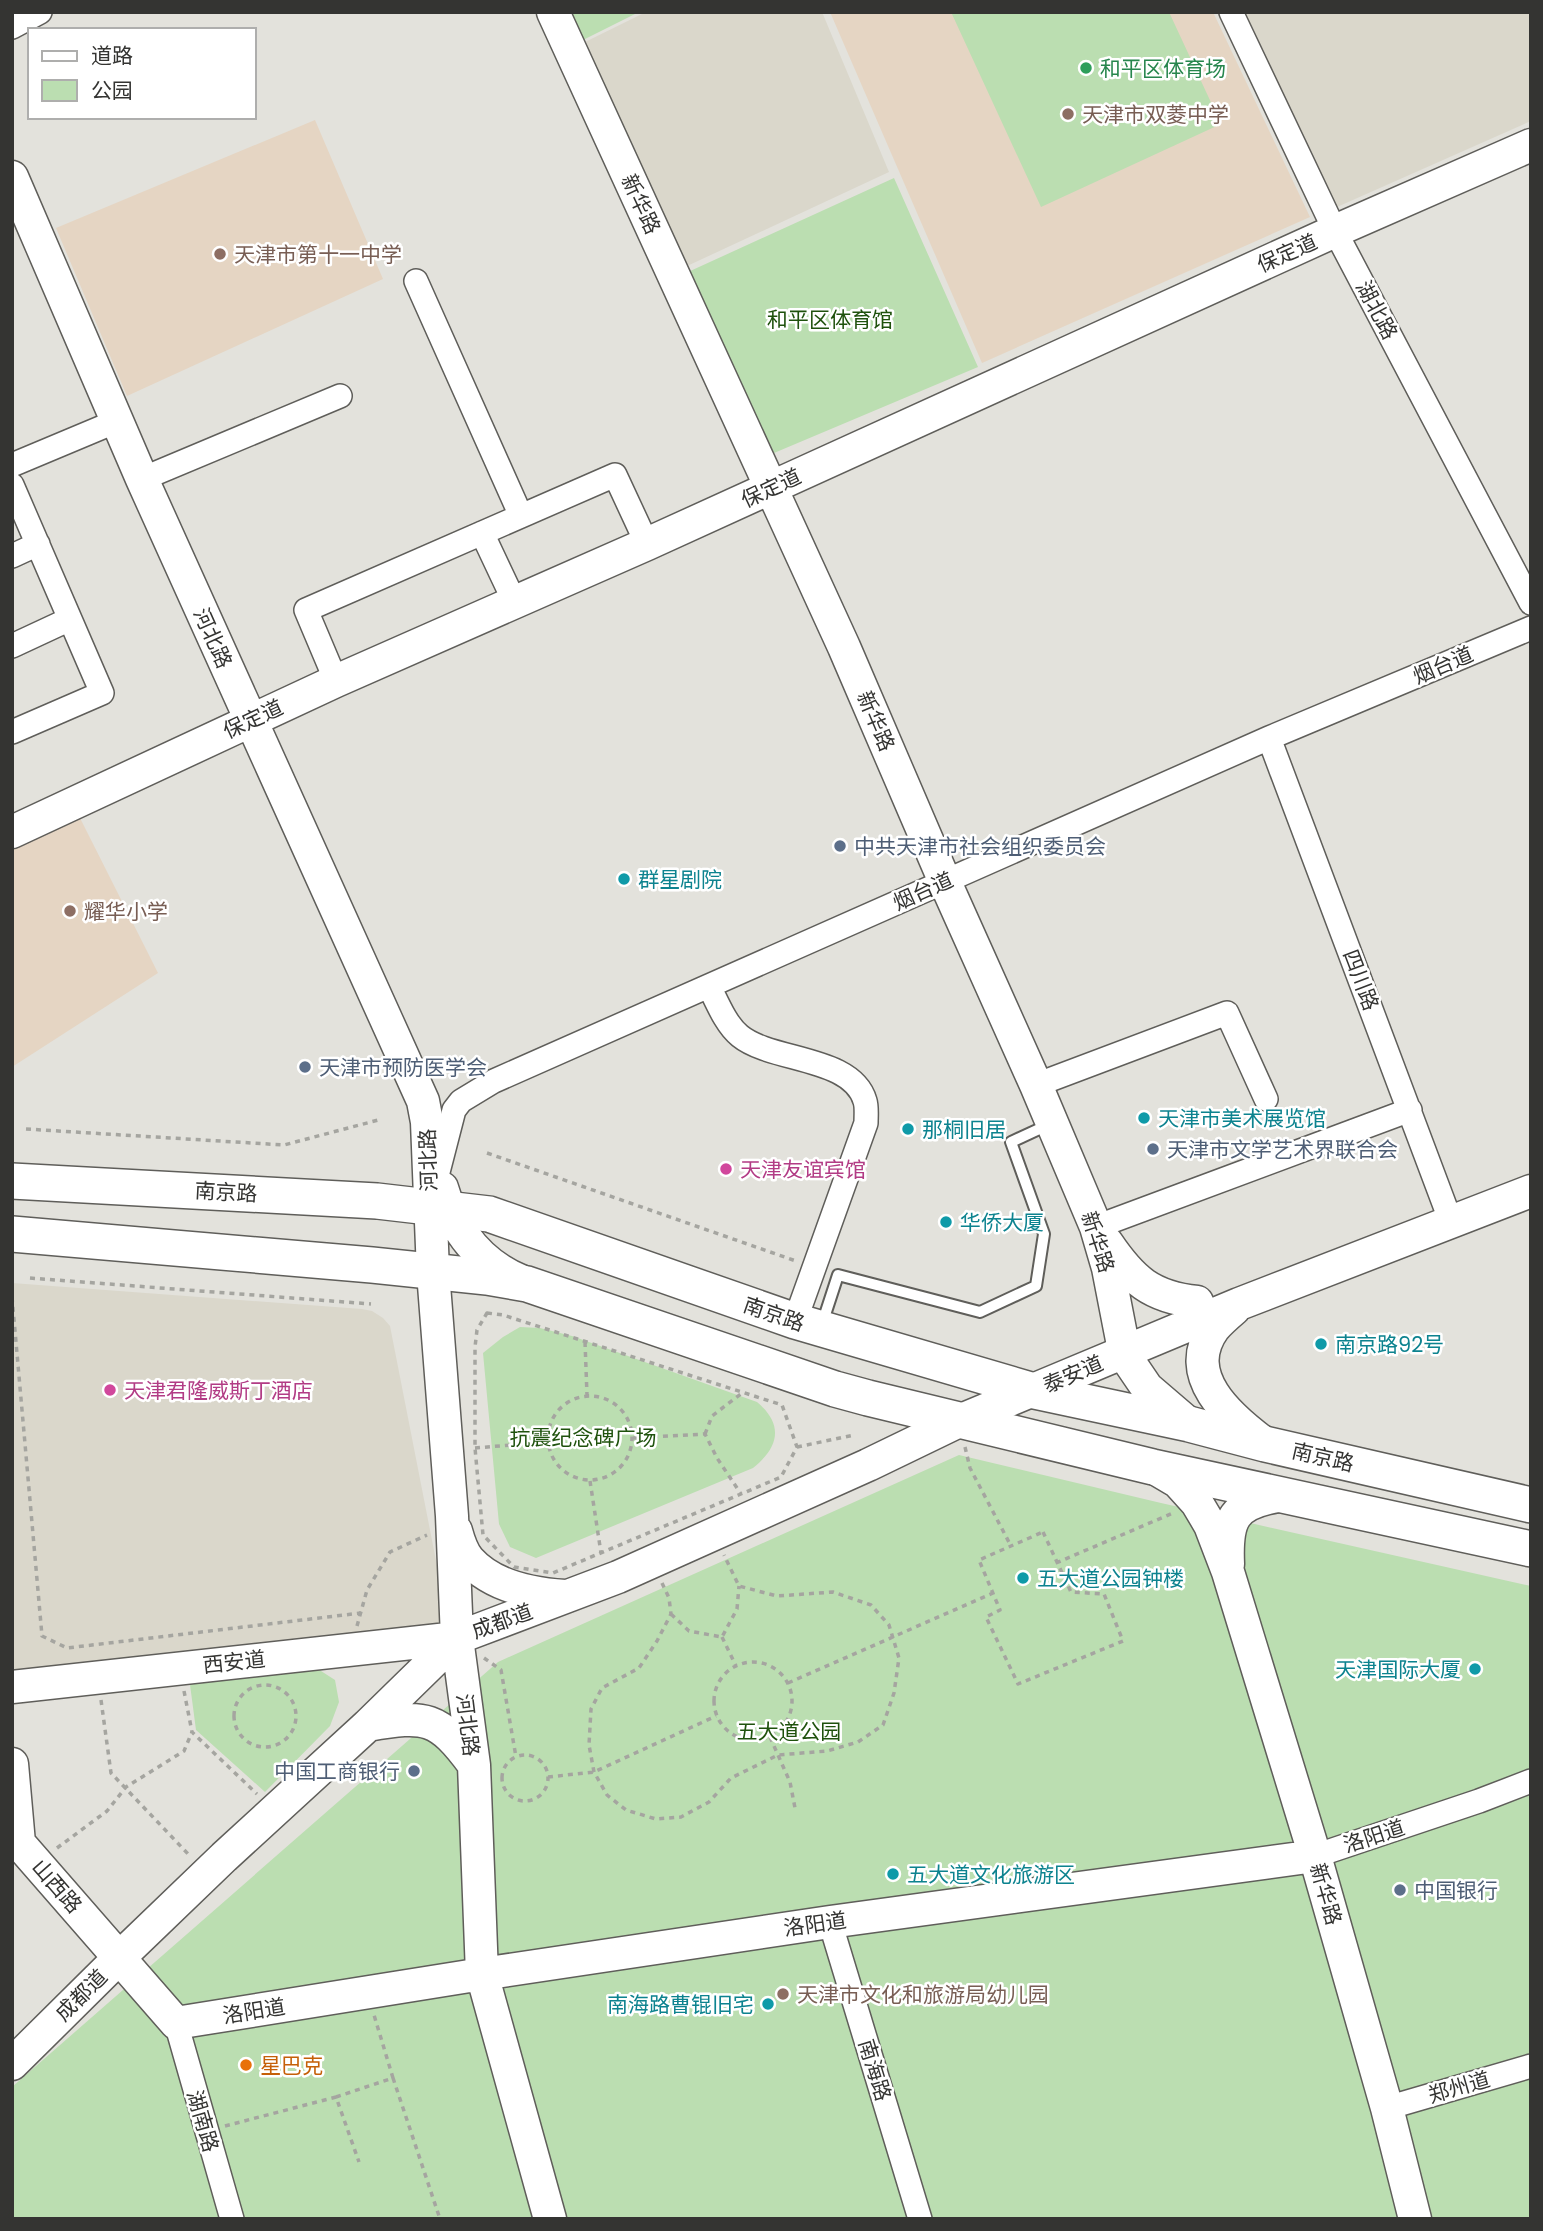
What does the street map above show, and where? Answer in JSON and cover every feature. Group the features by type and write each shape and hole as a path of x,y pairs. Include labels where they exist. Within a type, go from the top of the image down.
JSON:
{"main road":[{"name":"南京路","path":"12,1181 377,1201 489,1214 807,1325 1034,1391 1189,1424 1531,1505"},
{"path":"12,1234 487,1277 527,1284 835,1389 1278,1496 1531,1549"}],"street":[{"path":"12,27 40,12"},
{"name":"新华路","path":"553,12 772,487 1036,1085 1096,1227 1108,1268 1121,1334 1135,1373 1147,1388 1189,1424"},
{"name":"湖北路","path":"1231,12 1335,231 1531,603"},
{"name":"保定道","path":"12,832 336,681 647,544 1335,231 1531,145"},
{"name":"河北路","path":"12,177 142,480 250,720 418,1088 438,1123 440,1209 433,1272 441,1525 474,1765 482,1974 550,2219"},
{"path":"416,281 521,516"},
{"path":"142,480 340,396"},
{"path":"12,465 117,421"},
{"path":"336,681 306,610 615,475 647,544"},
{"path":"12,485 102,693 12,732"},
{"path":"482,533 515,603"},
{"path":"12,556 38,544"},
{"path":"12,646 71,619"},
{"name":"烟台道","path":"438,1123 454,1111 461,1101 494,1081 1269,738 1531,628"},
{"name":"四川路","path":"1269,738 1448,1214"},
{"path":"709,986 738,1035 753,1044 836,1070 855,1084 865,1101 866,1123 813,1267 807,1325"},
{"path":"1036,1085 1227,1013 1266,1099"},
{"path":"1197,1302 1175,1300 1144,1285 1130,1273 1096,1227 1410,1110"},
{"path":"438,1123 440,1209 475,1251 499,1271 527,1284"},
{"name":"泰安道","path":"1121,1334 1239,1304 1448,1214 1531,1172"},
{"name":"泰安道","path":"1034,1391 1121,1334 1197,1302 1448,1214 1531,1191"},
{"path":"1239,1304 1216,1326 1208,1339 1204,1368 1206,1381 1223,1408 1265,1444"},
{"path":"1034,1391 1103,1336 1111,1324 1121,1334"},
{"name":"成都道","path":"12,2064 207,1873 368,1725 457,1638 572,1596 652,1562 959,1421 1034,1391"},
{"name":"新华路","path":"1153,1467 1178,1482 1197,1503 1210,1525 1228,1572 1315,1856 1387,2108 1415,2219"},
{"name":"新华路","path":"1228,1572 1227,1542 1233,1516 1251,1502 1278,1496"},
{"path":"441,1525 470,1561 500,1581 543,1594 572,1596"},
{"name":"西安道","path":"12,1687 457,1638"},
{"path":"368,1725 401,1719 426,1721 445,1732 474,1765"},
{"name":"山西路","path":"12,1764 19,1843 120,1957"},
{"name":"洛阳道","path":"176,2023 830,1922 1315,1856 1531,1782"},
{"name":"南海路","path":"830,1922 920,2219"},
{"path":"120,1957 176,2023"},
{"name":"湖南路","path":"176,2023 232,2219"},
{"name":"郑州道","path":"1387,2108 1531,2066"}],"lane":[{"path":"807,1325 838,1275 980,1312 1036,1286 1044,1234 1011,1142 1052,1123"}],"path":[{"path":"26,1129 284,1145 382,1119"},
{"path":"487,1153 813,1267"},
{"path":"30,1278 371,1304"},
{"path":"12,1297 42,1636 67,1648 360,1613"},
{"path":"797,1447 782,1405 503,1315 487,1313 478,1330 475,1347 474,1448 483,1535 514,1567 553,1573 780,1477 797,1447 854,1435"},
{"path":"585,1342 587,1396"},
{"path":"741,1494 705,1434 712,1416 742,1392"},
{"path":"598,1396 623,1411 633,1438 631,1452 623,1465 600,1480 590,1480 573,1477 553,1460 548,1433 551,1420 559,1409 570,1401 598,1396"},
{"path":"959,1421 970,1468 1011,1546"},
{"path":"633,1438 705,1434"},
{"path":"474,1448 548,1443"},
{"path":"590,1480 601,1553"},
{"path":"1056,1563 1197,1503"},
{"path":"356,1649 356,1631 367,1590 390,1552 441,1525"},
{"path":"1043,1532 1071,1592 1104,1594 1123,1641 1018,1684 986,1617 1000,1610 979,1560 1011,1546 1043,1532"},
{"path":"713,1535 739,1586 737,1609 722,1637"},
{"path":"652,1562 669,1598 671,1614 639,1668 602,1688 592,1709 589,1745 594,1772 607,1795 626,1810 656,1819 681,1817 709,1802 731,1778 760,1762 778,1755 827,1751 858,1742 883,1725 894,1693 899,1658 889,1625 871,1605 833,1592 777,1595 739,1586"},
{"path":"788,1683 993,1593"},
{"path":"671,1614 688,1631 722,1637"},
{"path":"722,1637 736,1666"},
{"path":"457,1638 501,1670 516,1757"},
{"path":"752,1661 765,1663 778,1670 788,1683 793,1706 789,1719 781,1730 769,1737 757,1741 745,1740 723,1727 716,1716 715,1692 719,1680 736,1666 752,1661"},
{"path":"37,1862 107,1811 126,1787 184,1751 192,1732 180,1668"},
{"path":"98,1677 111,1773 207,1873"},
{"path":"261,1685 282,1690 295,1706 296,1717 289,1737 271,1747 261,1747 244,1739 234,1722 237,1702 251,1688 261,1685"},
{"path":"548,1777 594,1772 716,1716"},
{"path":"192,1732 274,1811"},
{"path":"770,1737 790,1783 795,1808"},
{"path":"531,1756 547,1770 547,1785 538,1798 530,1801 514,1800 508,1795 501,1780 505,1766 516,1757 531,1756"},
{"path":"366,1993 440,2219"},
{"path":"206,2132 393,2078"},
{"path":"336,2096 359,2162"}],"shaded area":[{"path":"646,12 822,12 889,172 685,267 581,44"},
{"name":"天津市双菱中学","path":"830,12 1213,12 1310,217 982,363"},
{"path":"1245,12 1531,12 1531,121 1337,207"},
{"name":"天津市第十一中学","path":"315,120 383,279 127,396 56,228"},
{"name":"耀华小学","path":"80,818 158,973 12,1067 12,850"},
{"path":"12,1283 362,1309 372,1311 383,1318 390,1326 450,1632 12,1683"}],"green space":[{"path":"567,12 639,12 581,41"},
{"name":"和平区体育场","path":"951,12 1169,12 1221,124 1041,207"},
{"name":"和平区体育馆","path":"894,178 978,367 774,453 688,272"},
{"name":"抗震纪念碑广场","path":"520,1327 540,1328 572,1336 757,1402 771,1419 775,1436 773,1444 753,1468 536,1558 510,1547 499,1524 483,1353"},
{"name":"五大道文化旅游区","path":"959,1455 1531,1586 1531,2219 12,2219 12,2087 498,1662"},
{"path":"307,1662 335,1680 339,1702 330,1726 265,1792 196,1730 189,1677"}],"place":[{"name":"和平区体育场","path":"1086,68"},
{"name":"天津市双菱中学","path":"1068,114"},
{"name":"天津市第十一中学","path":"220,254"},
{"name":"中共天津市社会组织委员会","path":"840,846"},
{"name":"群星剧院","path":"624,879"},
{"name":"耀华小学","path":"70,911"},
{"name":"天津市预防医学会","path":"305,1067"},
{"name":"天津市美术展览馆","path":"1144,1118"},
{"name":"那桐旧居","path":"908,1129"},
{"name":"天津市文学艺术界联合会","path":"1153,1149"},
{"name":"天津友谊宾馆","path":"726,1169"},
{"name":"华侨大厦","path":"946,1222"},
{"name":"南京路92号","path":"1321,1344"},
{"name":"天津君隆威斯丁酒店","path":"110,1390"},
{"name":"五大道公园钟楼","path":"1023,1578"},
{"name":"天津国际大厦","path":"1475,1669"},
{"name":"中国工商银行","path":"414,1771"},
{"name":"五大道文化旅游区","path":"893,1874"},
{"name":"中国银行","path":"1400,1890"},
{"name":"天津市文化和旅游局幼儿园","path":"783,1994"},
{"name":"南海路曹锟旧宅","path":"768,2004"},
{"name":"星巴克","path":"246,2065"}],"park label":[{"name":"五大道公园","path":"789,1731"}]}
